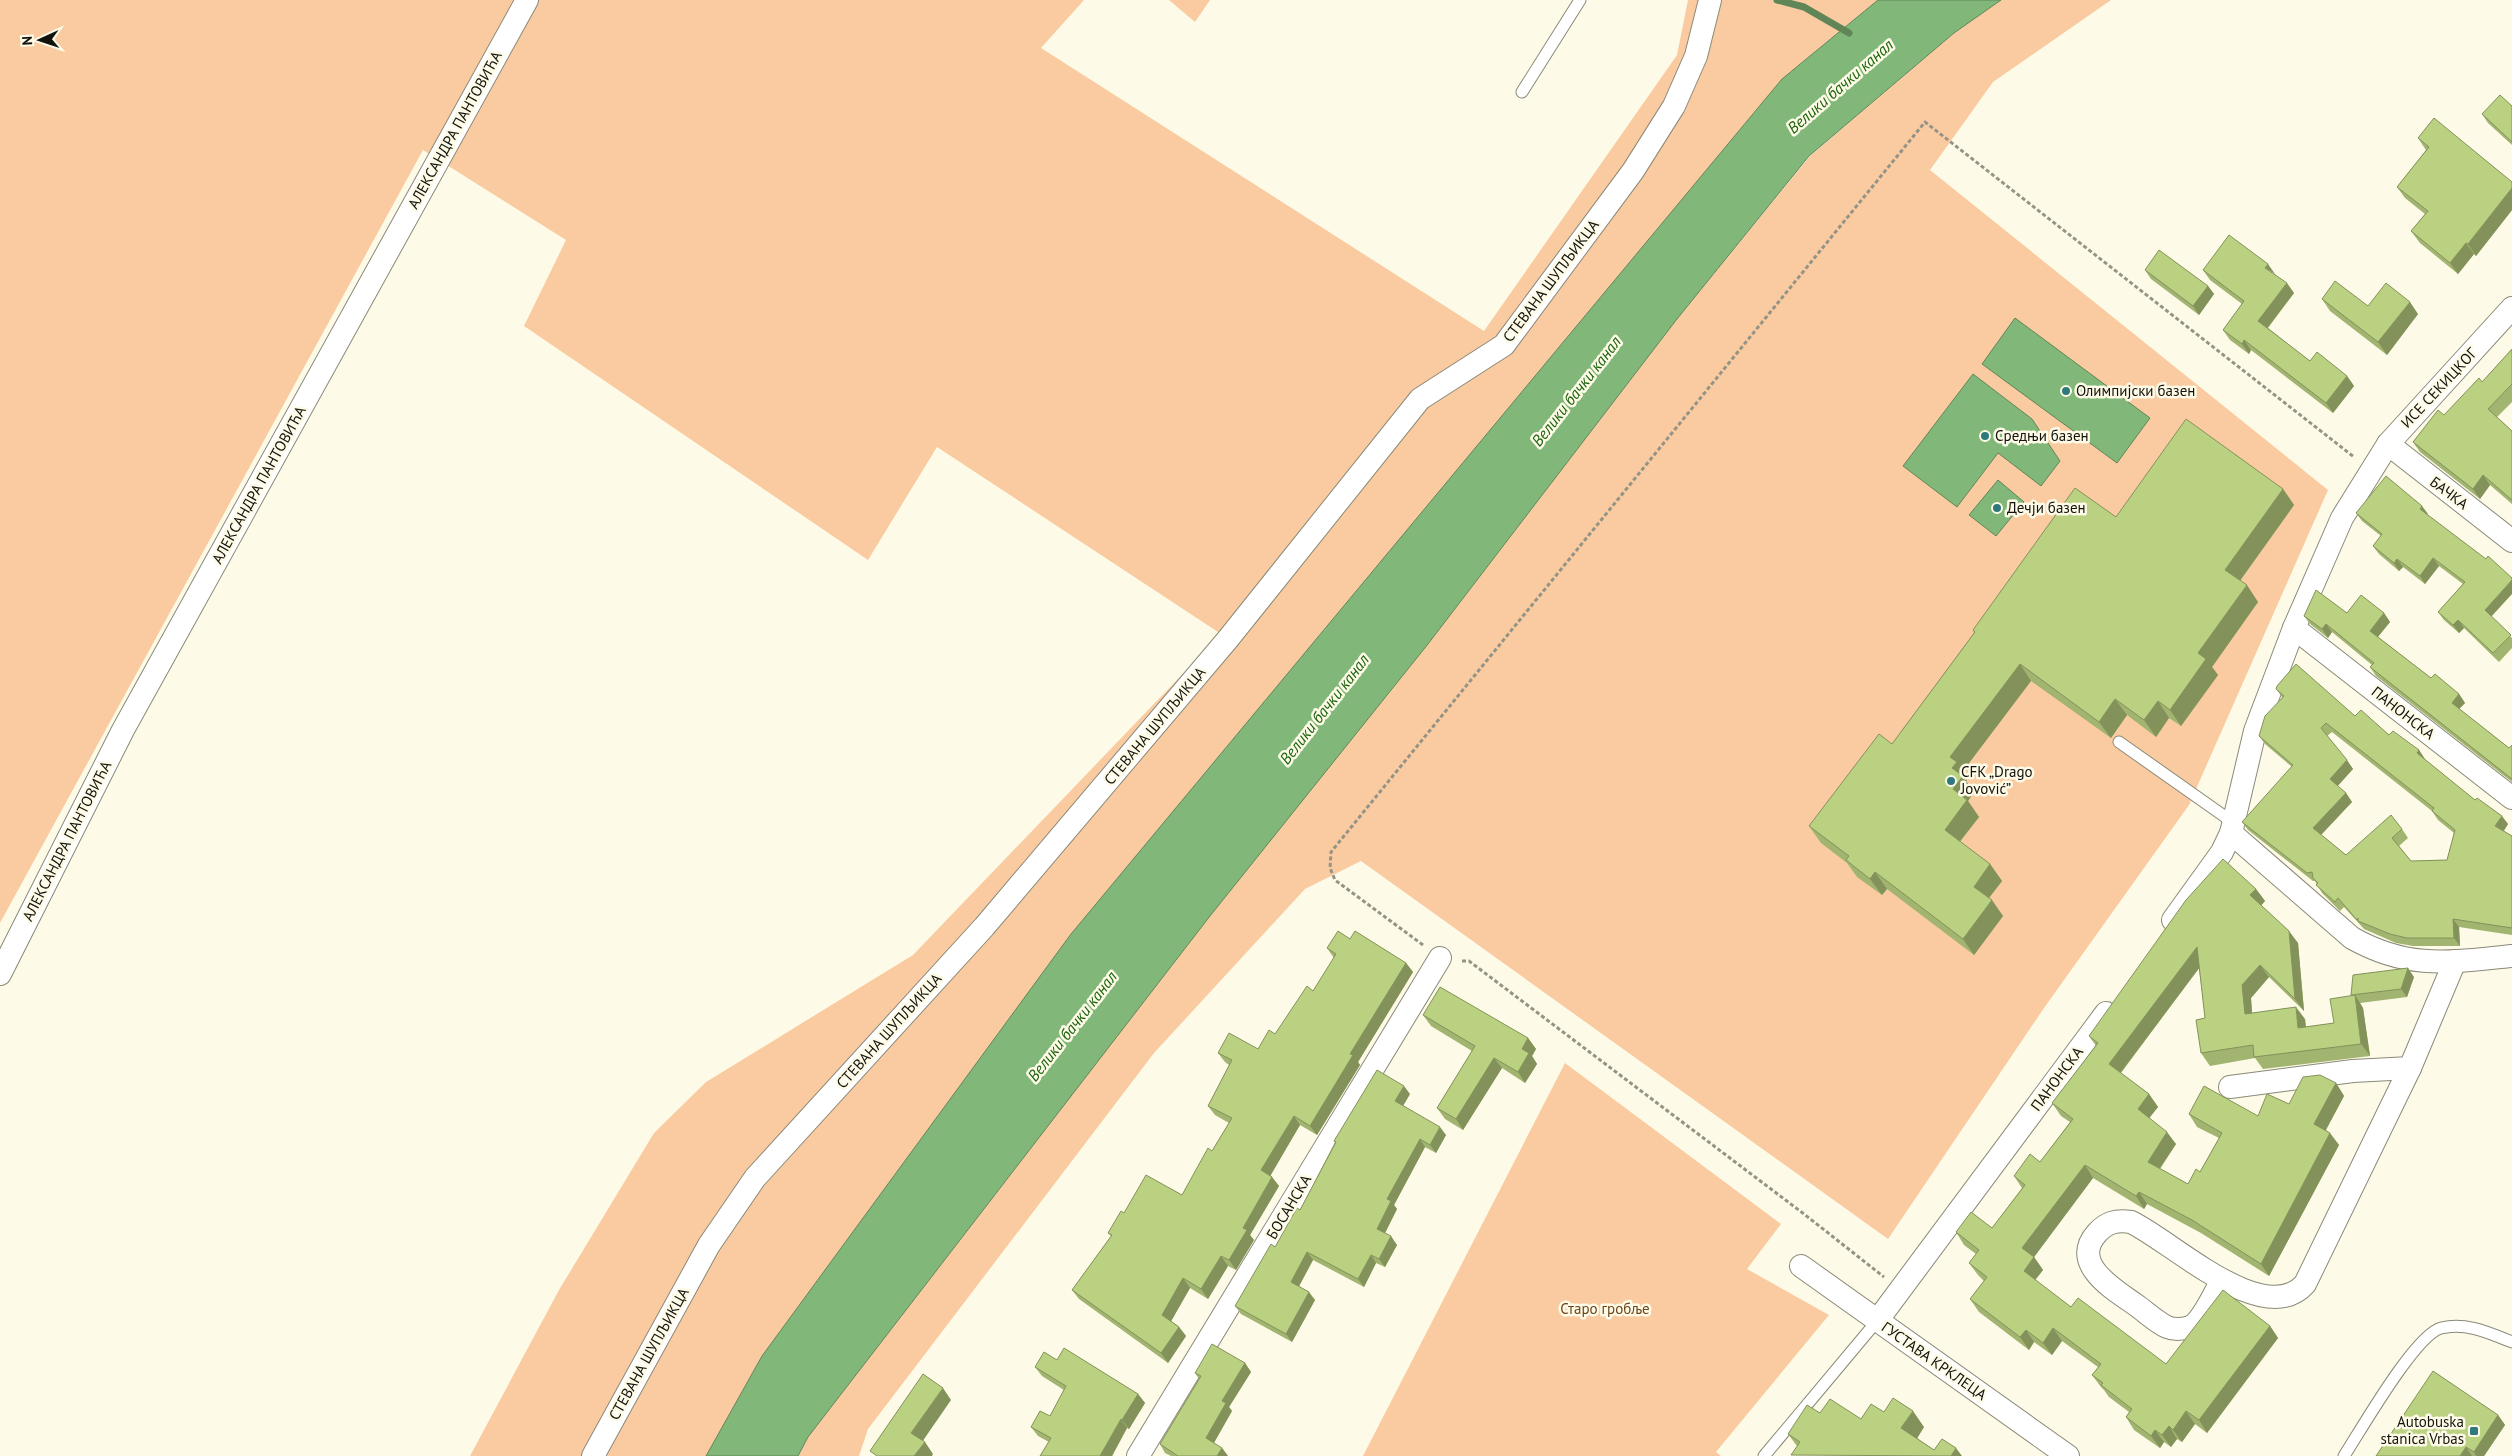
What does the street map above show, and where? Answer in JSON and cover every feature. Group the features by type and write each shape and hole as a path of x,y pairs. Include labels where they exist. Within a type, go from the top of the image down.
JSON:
{"street":[{"name":"АЛЕКСАНДРА ПАНТОВИЋА","path":"0,974 128,722 527,0"},
{"name":"СТЕВАНА ШУПЉИКЦА","path":"593,1456 709,1245 755,1178 984,927 1228,639 1420,399 1504,346 1633,171 1674,106 1696,56 1710,0"},
{"name":"ИСЕ СЕКИЦКОГ","path":"2370,470 2388,444 2512,308"},
{"name":"БАЧКА","path":"2388,444 2512,541"},
{"path":"2162,935 2222,852 2232,828 2255,731 2294,628 2342,518 2370,470"},
{"name":"ПАНОНСКА","path":"2294,628 2512,798"},
{"path":"2232,828 2352,938 2391,956 2414,961 2455,961 2512,956"},
{"name":"БОСАНСКА","path":"1138,1456 1440,958"},
{"path":"2222,1280 2197,1321 2185,1328 2168,1327 2101,1280 2089,1259 2091,1244 2094,1236 2109,1223 2117,1221 2130,1222 2222,1280 2252,1293 2265,1296 2286,1295 2299,1290 2305,1284 2410,1068 2455,961"},
{"name":"ПАНОНСКА","path":"1877,1321 2117,998"},
{"path":"2230,1087 2353,1071 2410,1068"},
{"name":"ГУСТАВА КРКЛЕЦА","path":"1800,1266 2068,1456"}],"lane":[{"path":"1522,92 1580,0"},
{"path":"2119,742 2232,828"},
{"path":"1764,1456 1877,1321"},
{"path":"2344,1456 2415,1348 2435,1331 2468,1326 2512,1342"}],"path":[{"path":"1900,1289 1804,1214 1469,961 1440,958 1335,880 1330,868 1331,852 1925,122 2370,470"}],"green space":[{"path":"0,0 1084,0 1041,48 1484,331 1677,55 1688,0 1878,0 1782,79 1071,934 762,1356 706,1456 470,1456 559,1290 654,1133 706,1082 913,955 1221,634 937,447 868,560 524,326 566,240 423,150 0,923"},
{"path":"1169,0 1210,0 1195,22"},
{"path":"2001,0 2111,0 1993,82 1930,170 2328,490 2189,805 2044,1008 1888,1239 1361,861 1305,889 1154,1053 868,1429 859,1456 798,1456 808,1437 1210,916 1428,644 1677,319 1810,156 1954,33"},
{"name":"Старо гробље","path":"1565,1063 1781,1224 1747,1269 1829,1315 1716,1452 1721,1456 1363,1456"}],"water":[{"name":"Велики бачки канал","path":"1878,0 2001,0 1954,33 1809,156 1677,319 1428,644 1210,916 808,1437 798,1456 706,1456 762,1356 1071,934 1782,79"},
{"name":"Олимпијски базен","path":"2015,318 2150,418 2117,463 1982,364"},
{"name":"Средњи базен","path":"1973,374 2032,419 2060,461 2041,486 1998,453 1957,507 1903,466"},
{"name":"Дечји базен","path":"1998,480 2024,502 1996,536 1969,515"}],"building":[{"path":"2500,95 2512,106 2512,142 2482,114"},
{"path":"2434,118 2512,182 2512,188 2468,244 2466,243 2450,263 2411,231 2428,211 2397,187 2429,147 2418,138"},
{"path":"2229,235 2268,264 2265,268 2287,283 2258,321 2310,361 2317,352 2347,376 2326,403 2244,340 2242,344 2223,330 2244,301 2203,270"},
{"path":"2159,250 2208,286 2193,306 2145,270"},
{"path":"2335,281 2368,306 2386,283 2410,302 2378,342 2322,299"},
{"path":"2512,349 2512,384 2488,409 2512,431 2512,500 2483,475 2473,489 2413,442 2438,410 2444,415 2479,378 2482,382"},
{"path":"2186,419 2283,489 2225,570 2247,585 2198,653 2206,659 2170,710 2158,701 2144,720 2115,699 2099,722 2020,664 1950,757 1957,762 1952,768 1963,776 1953,789 1967,800 1945,830 1990,864 1974,887 1992,900 1963,939 1875,872 1870,879 1846,860 1849,856 1809,826 1879,734 1892,744 1975,632 1973,630 2075,488 2116,517"},
{"path":"2386,476 2422,506 2420,509 2486,559 2488,556 2512,578 2485,610 2511,635 2493,653 2458,620 2453,625 2438,612 2465,582 2433,558 2420,576 2397,559 2394,563 2373,546 2382,534 2356,513"},
{"path":"2316,590 2347,613 2361,595 2384,613 2370,631 2431,678 2435,674 2459,694 2452,703 2509,748 2512,745 2512,779 2370,667 2374,663 2326,624 2322,629 2304,616"},
{"path":"2296,664 2355,716 2361,710 2389,735 2393,731 2419,750 2417,753 2475,800 2477,798 2502,816 2495,826 2512,836 2512,928 2453,919 2454,938 2407,938 2390,934 2358,921 2358,918 2357,920 2338,898 2335,902 2316,885 2318,883 2313,878 2312,872 2307,873 2242,822 2293,765 2259,736 2265,716 2284,696 2276,689","holes":["2326,723 2434,808 2432,811 2455,830 2447,860 2411,861 2392,838 2402,829 2391,815 2346,855 2313,828 2346,793 2330,779 2347,760 2321,728"]},
{"path":"2223,859 2256,889 2250,895 2289,931 2295,999 2260,965 2242,985 2245,1014 2296,1007 2298,1028 2334,1023 2330,999 2355,995 2361,1044 2254,1057 2253,1045 2201,1053 2196,1020 2205,1018 2197,947 2109,1064 2149,1094 2138,1109 2167,1132 2148,1162 2188,1184 2196,1169 2200,1172 2222,1133 2189,1114 2204,1086 2258,1116 2267,1094 2289,1104 2303,1077 2320,1075 2336,1083 2314,1124 2330,1133 2261,1264 2192,1220 2139,1192 2136,1196 2085,1165 2022,1248 2034,1257 2024,1271 2071,1307 2078,1298 2166,1364 2223,1290 2270,1326 2199,1420 2186,1411 2173,1430 2169,1426 2162,1435 2155,1430 2151,1436 2126,1417 2132,1409 2101,1385 2103,1383 2092,1375 2101,1364 2053,1328 2043,1343 2026,1330 2020,1337 1970,1299 1987,1277 1969,1263 1979,1250 1956,1232 1971,1212 1992,1228 2025,1185 2014,1176 2030,1154 2040,1162 2073,1119 2052,1103 2098,1043 2089,1036 2186,900"},
{"path":"1338,931 1350,939 1355,931 1406,963 1350,1054 1353,1055 1310,1126 1294,1116 1261,1170 1272,1177 1243,1228 1247,1230 1229,1260 1221,1256 1201,1289 1183,1278 1162,1315 1179,1327 1161,1353 1072,1290 1112,1235 1108,1233 1121,1211 1124,1213 1146,1175 1182,1195 1208,1148 1212,1151 1232,1118 1208,1106 1232,1060 1218,1053 1229,1033 1258,1049 1269,1030 1275,1034 1307,986 1313,991 1336,954 1327,948"},
{"path":"2408,968 2401,989 2351,995 2353,975"},
{"path":"1440,987 1528,1038 1522,1049 1529,1053 1518,1072 1494,1058 1456,1119 1437,1108 1475,1046 1423,1015"},
{"path":"1377,1070 1404,1086 1395,1101 1440,1127 1430,1145 1420,1139 1387,1199 1391,1201 1377,1229 1391,1236 1379,1259 1371,1255 1358,1279 1307,1252 1291,1282 1309,1292 1286,1334 1235,1306 1271,1244 1275,1247 1297,1208 1300,1210 1336,1142 1334,1141"},
{"path":"1212,1344 1245,1363 1222,1401 1226,1403 1206,1438 1222,1448 1217,1456 1178,1456 1160,1444 1201,1376 1195,1373"},
{"path":"1064,1348 1138,1394 1100,1456 1040,1456 1051,1438 1031,1427 1040,1411 1050,1416 1066,1386 1035,1367 1044,1352 1057,1360"},
{"path":"2433,1371 2498,1415 2474,1452 2466,1447 2460,1456 2376,1456"},
{"path":"923,1374 943,1388 911,1433 925,1442 914,1456 877,1456 870,1451"},
{"path":"1893,1398 1913,1411 1901,1428 1934,1450 1942,1439 1956,1448 1951,1456 1791,1455 1800,1442 1788,1434 1807,1405 1820,1413 1830,1399 1861,1419 1871,1404 1884,1412"}],"waterway":[{"path":"1777,0 1804,7 1849,33"}],"place":[{"name":"Олимпијски базен","path":"2066,391"},
{"name":"Средњи базен","path":"1985,436"},
{"name":"Дечји базен","path":"1997,508"},
{"name":"CFK „Drago Jovović”","path":"1951,781"},
{"name":"Autobuska stanica Vrbas","path":"2474,1431"}]}
